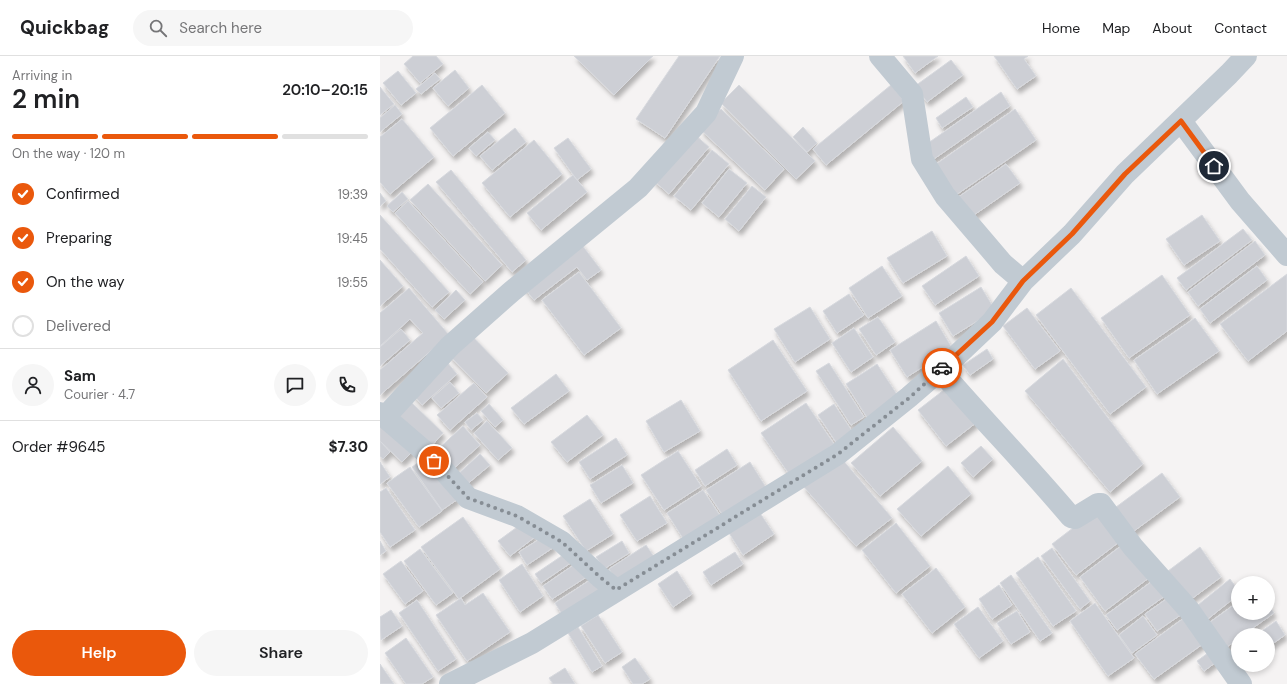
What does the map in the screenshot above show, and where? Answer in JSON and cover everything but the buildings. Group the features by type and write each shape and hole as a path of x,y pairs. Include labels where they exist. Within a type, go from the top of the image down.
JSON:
{"street":[{"path":"616,590 562,542 517,516 468,498 429,456 383,415 450,346 511,292 638,188 706,114 733,56"},
{"path":"880,56 912,94 922,159 944,196 1003,264 1023,281"},
{"path":"450,684 532,643 838,454 909,398 992,322 1023,281 1072,234 1125,174 1246,56"},
{"path":"1181,121 1240,201 1287,255"},
{"path":"940,370 1071,517 1075,518 1098,504 1102,504 1133,547 1189,610 1242,684"}],"way so far":[{"path":"434,461 468,498 517,516 562,542 616,590 838,454 909,398 942,368"}],"route":[{"path":"942,368 992,322 1023,281 1072,234 1125,174 1181,121 1214,166"}]}
